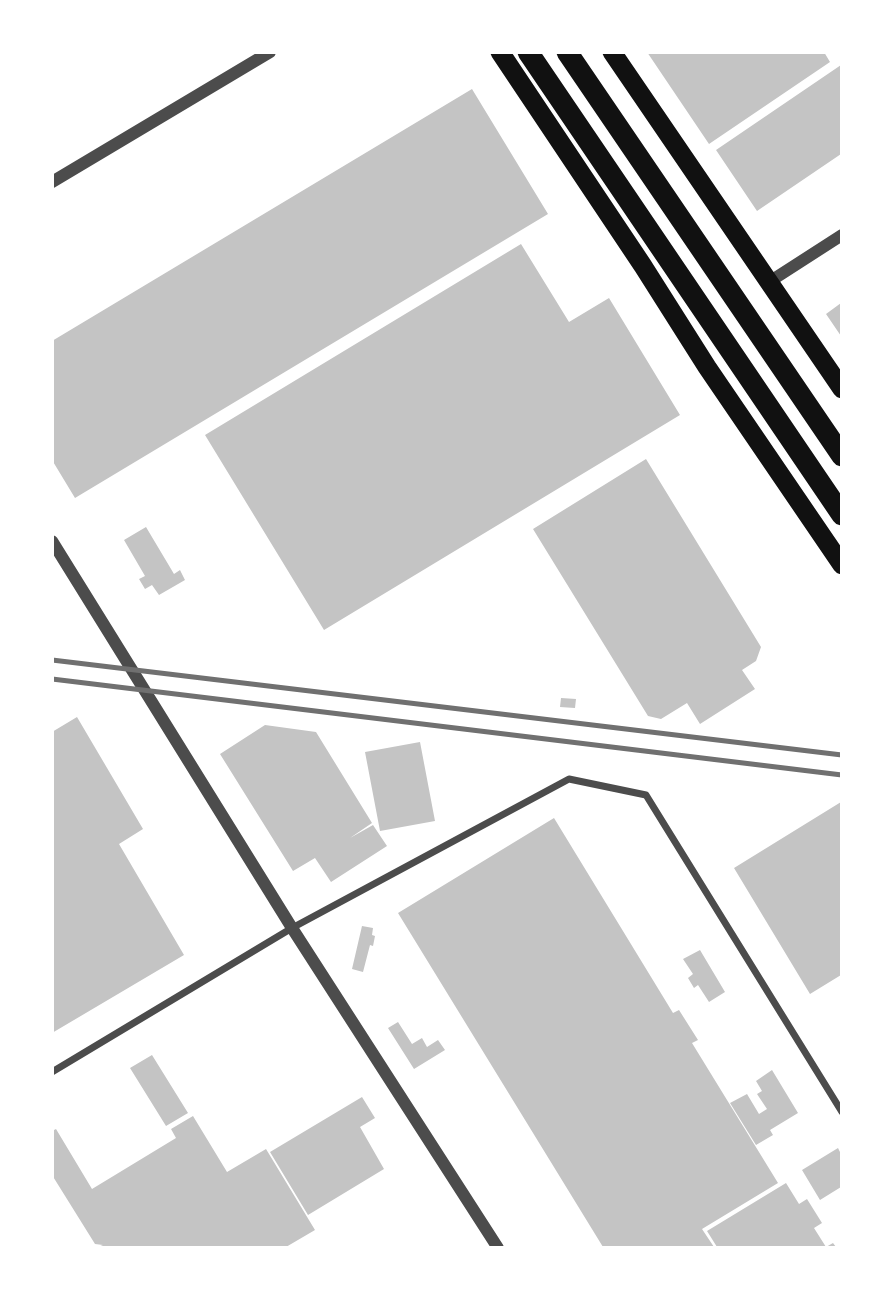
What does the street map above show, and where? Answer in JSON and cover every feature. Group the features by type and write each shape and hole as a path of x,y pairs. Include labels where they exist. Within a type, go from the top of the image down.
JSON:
{"highway":[{"path":"500,52 707,367 842,565"},
{"path":"528,52 842,515"},
{"path":"567,52 842,456"},
{"path":"612,52 842,390"}],"street":[{"path":"52,182 270,52"},
{"path":"769,282 842,235"},
{"path":"52,541 292,928 498,1248"},
{"path":"52,1072 292,928 569,779 646,795 842,1112"}],"building":[{"path":"647,52 824,52 830,62 709,144"},
{"path":"841,65 841,154 757,211 716,150"},
{"path":"472,89 548,214 75,498 52,460 52,341"},
{"path":"521,244 569,322 609,298 680,415 324,630 205,435"},
{"path":"841,303 841,336 826,314"},
{"path":"646,459 761,647 756,661 742,670 755,689 700,724 687,703 661,719 648,716 533,529"},
{"path":"146,527 174,574 180,570 185,580 159,595 152,585 145,589 139,579 145,576 124,540"},
{"path":"561,698 576,699 575,708 560,707"},
{"path":"77,717 143,829 119,844 184,955 52,1033 52,732"},
{"path":"265,725 316,732 372,823 350,838 373,825 387,846 331,882 315,858 293,871 220,754"},
{"path":"420,742 435,821 380,831 365,752"},
{"path":"841,802 841,975 810,994 734,868"},
{"path":"554,818 673,1013 679,1010 698,1040 692,1043 778,1183 702,1229 714,1247 603,1247 398,913"},
{"path":"362,926 373,928 372,935 375,936 363,972 352,969"},
{"path":"700,950 725,992 709,1002 698,985 694,988 688,978 693,974 683,959"},
{"path":"398,1022 412,1044 422,1038 427,1047 438,1040 445,1050 414,1069 388,1028"},
{"path":"152,1055 188,1113 166,1126 130,1068"},
{"path":"772,1070 798,1113 770,1130 773,1135 756,1145 730,1103 747,1094 759,1114 767,1109 757,1094 762,1091 756,1081"},
{"path":"362,1097 375,1118 360,1127 384,1169 308,1215 270,1152"},
{"path":"193,1116 227,1172 266,1149 315,1230 286,1247 98,1247 103,1245 95,1244 52,1175 52,1131 56,1129 92,1189 176,1138 171,1129"},
{"path":"838,1148 841,1154 841,1187 820,1200 802,1170"},
{"path":"786,1183 799,1204 807,1199 822,1223 814,1228 826,1247 717,1247 707,1231"}],"railway":[{"path":"52,660 842,755"},
{"path":"52,679 842,775"}]}
